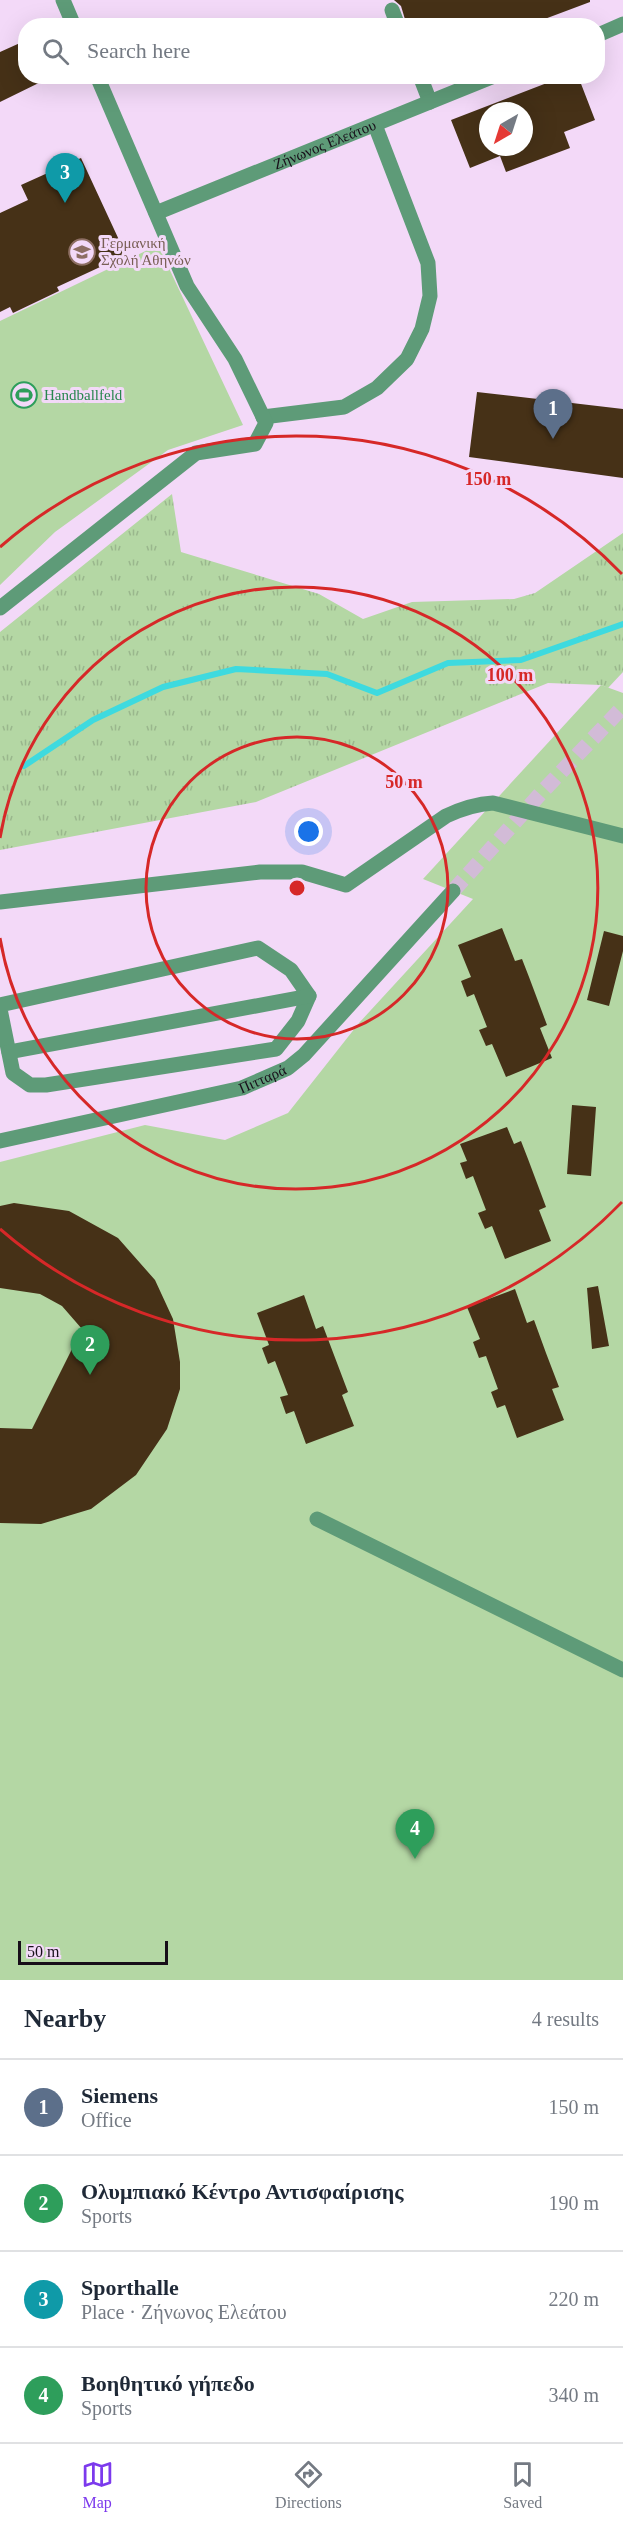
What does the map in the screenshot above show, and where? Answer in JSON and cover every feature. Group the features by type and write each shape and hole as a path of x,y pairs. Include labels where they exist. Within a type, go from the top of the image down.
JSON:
{"street":[{"path":"63,0 71,18"},
{"path":"392,10 395,18"},
{"path":"605,32 623,24"},
{"path":"0,608 196,453 255,444 266,423 235,358 187,286 100,84"},
{"path":"424,84 430,102"},
{"name":"Ζήνωνος Ελεάτου","path":"156,213 474,84"},
{"path":"263,417 344,407 377,388 406,359 422,329 430,296 428,263 375,124"},
{"path":"0,902 260,872 302,872 345,885 446,816 463,808 480,804 493,803 623,836"},
{"name":"Πιτταρά","path":"0,1141 242,1088 288,1068 304,1055 453,891"},
{"path":"258,948 291,970 309,996 298,1021 276,1049 46,1085 30,1085 20,1080 13,1072 3,1034 0,1007 258,948"},
{"path":"9,1052 309,996"},
{"path":"317,1519 623,1670"}],"green space":[{"name":"Γερμανική Σχολή Αθηνών","path":"158,245 243,425 168,450 55,532 0,585 0,321"},
{"path":"172,494 181,552 319,594 363,619 412,602 514,599 535,593 623,533 623,672 608,688 601,685 548,683 256,802 0,850 0,632"},
{"path":"601,685 623,693 623,1980 0,1980 0,1162 145,1125 225,1140 288,1113 359,1023 473,899 423,879"}],"building":[{"path":"394,0 590,0 590,2 547,18 405,18 401,6"},
{"path":"18,44 18,84 37,84 0,102 0,52"},
{"path":"544,84 581,84 595,120 564,132 570,148 506,172 500,156 533,156 533,102 498,102"},
{"path":"479,109 479,156 500,156 470,168 451,120"},
{"path":"81,158 126,255 57,287 59,291 13,313 10,307 0,312 0,213 28,200 21,185"},
{"path":"477,392 623,409 623,478 469,457"},
{"path":"502,928 515,961 522,959 529,977 547,1025 540,1028 552,1058 506,1077 492,1044 486,1046 479,1030 487,1027 474,994 467,997 461,981 471,977 458,945"},
{"path":"604,931 623,936 623,951 609,1006 587,1000"},
{"path":"572,1105 596,1107 591,1176 567,1174"},
{"path":"507,1127 514,1144 521,1141 528,1159 546,1207 539,1210 551,1241 505,1259 492,1226 485,1229 478,1213 486,1210 473,1176 466,1179 460,1163 467,1161 460,1144"},
{"path":"14,1203 69,1211 118,1238 155,1280 173,1319 180,1362 180,1389 167,1429 136,1475 91,1509 41,1524 0,1523 0,1428 32,1429 82,1329 62,1306 40,1294 0,1288 0,1206"},
{"path":"598,1286 609,1346 592,1349 587,1288"},
{"path":"515,1289 527,1323 534,1320 559,1387 552,1389 564,1420 517,1438 505,1405 497,1408 491,1392 498,1389 486,1356 479,1358 473,1342 480,1339 467,1307"},
{"path":"304,1295 316,1329 323,1326 348,1392 342,1395 354,1426 306,1444 294,1411 286,1414 280,1397 288,1395 275,1361 268,1364 262,1348 269,1345 257,1313"}],"waterway":[{"path":"24,766 93,720 163,687 236,669 327,674 377,693 448,663 521,660 623,624"}],"tunnel":[{"path":"453,891 542,792 623,707"}],"place":[{"name":"Sporthalle","path":"65,203"},
{"name":"Γερμανική Σχολή Αθηνών","path":"82,252"},
{"name":"Handballfeld","path":"24,395"},
{"name":"Siemens","path":"553,439"},
{"name":"Ολυμπιακό Κέντρο Αντισφαίρισης","path":"90,1375"},
{"name":"Βοηθητικό γήπεδο","path":"415,1859"}]}
